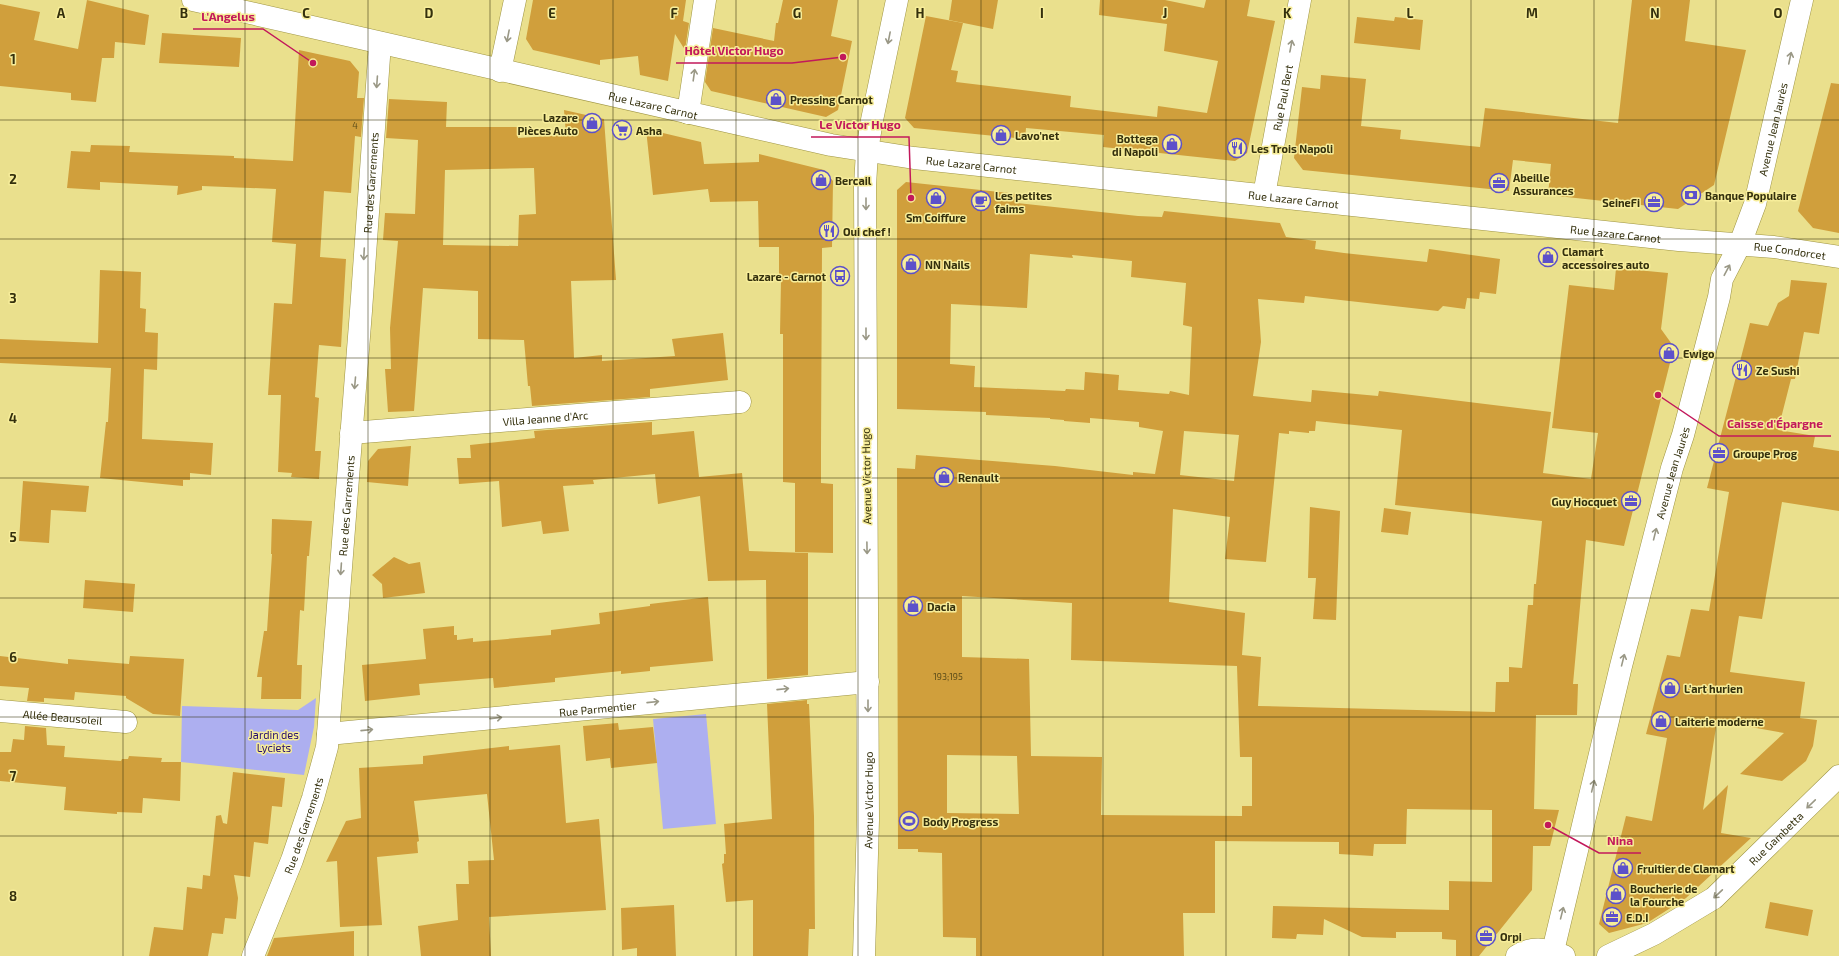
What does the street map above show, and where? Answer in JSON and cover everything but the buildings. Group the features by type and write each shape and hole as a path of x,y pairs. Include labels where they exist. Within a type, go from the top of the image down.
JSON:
{"street":[{"name":"Rue Lazare Carnot","path":"193,0 688,114 814,142 867,151 914,158 1671,239 1740,244"},
{"path":"500,71 515,0"},
{"path":"688,114 705,0"},
{"name":"Avenue Victor Hugo","path":"864,956 868,820 865,424 867,151 897,0"},
{"name":"Rue Paul Bert","path":"1264,195 1300,0"},
{"name":"Avenue Jean Jaurès","path":"1559,953 1623,658 1672,468 1683,435 1722,279 1740,244 1757,196 1802,0"},
{"name":"Rue des Garrements","path":"253,956 292,860 314,798 327,747 380,43"},
{"name":"Rue Condorcet","path":"1740,244 1774,247 1839,257"},
{"name":"Villa Jeanne d'Arc","path":"351,433 740,402"},
{"name":"Rue Parmentier","path":"328,734 868,682"},
{"name":"Allée Beausoleil","path":"0,711 126,722"},
{"name":"Rue Gambetta","path":"1608,956 1654,934 1714,898 1839,776"},
{"path":"1517,956 1536,949 1559,953"}],"green space":[{"name":"Jardin des Lyciets","path":"316,698 314,727 304,775 181,762 182,706 298,710"},
{"path":"706,714 716,824 663,829 653,719"}],"place":[{"name":"Hôtel Victor Hugo","path":"843,57"},
{"name":"L'Angelus","path":"313,63"},
{"name":"Pressing Carnot","path":"776,99"},
{"name":"Lazare Pièces Auto","path":"592,123"},
{"name":"Asha","path":"622,130"},
{"name":"Lavo'net","path":"1001,135"},
{"name":"Bottega di Napoli","path":"1172,144"},
{"name":"Les Trois Napoli","path":"1237,148"},
{"name":"Bercail","path":"821,180"},
{"name":"Abeille Assurances","path":"1499,183"},
{"name":"Banque Populaire","path":"1691,195"},
{"name":"Le Victor Hugo","path":"911,198"},
{"name":"Sm Coiffure","path":"936,198"},
{"name":"Les petites faims","path":"981,201"},
{"name":"SeineFi","path":"1654,202"},
{"name":"Oui chef !","path":"829,231"},
{"name":"Clamart accessoires auto","path":"1548,257"},
{"name":"NN Nails","path":"911,264"},
{"name":"Lazare - Carnot","path":"840,276"},
{"name":"Ewigo","path":"1669,353"},
{"name":"Ze Sushi","path":"1742,370"},
{"name":"Caisse d'Épargne","path":"1658,395"},
{"name":"Groupe Prog","path":"1719,453"},
{"name":"Renault","path":"944,477"},
{"name":"Guy Hocquet","path":"1631,501"},
{"name":"Dacia","path":"913,606"},
{"name":"L'art hurien","path":"1670,688"},
{"name":"Laiterie moderne","path":"1661,721"},
{"name":"Body Progress","path":"909,821"},
{"name":"Nina","path":"1548,825"},
{"name":"Fruitier de Clamart","path":"1623,868"},
{"name":"Boucherie de la Fourche","path":"1616,894"},
{"name":"E.D.I","path":"1612,917"},
{"name":"Orpi","path":"1486,936"}]}
